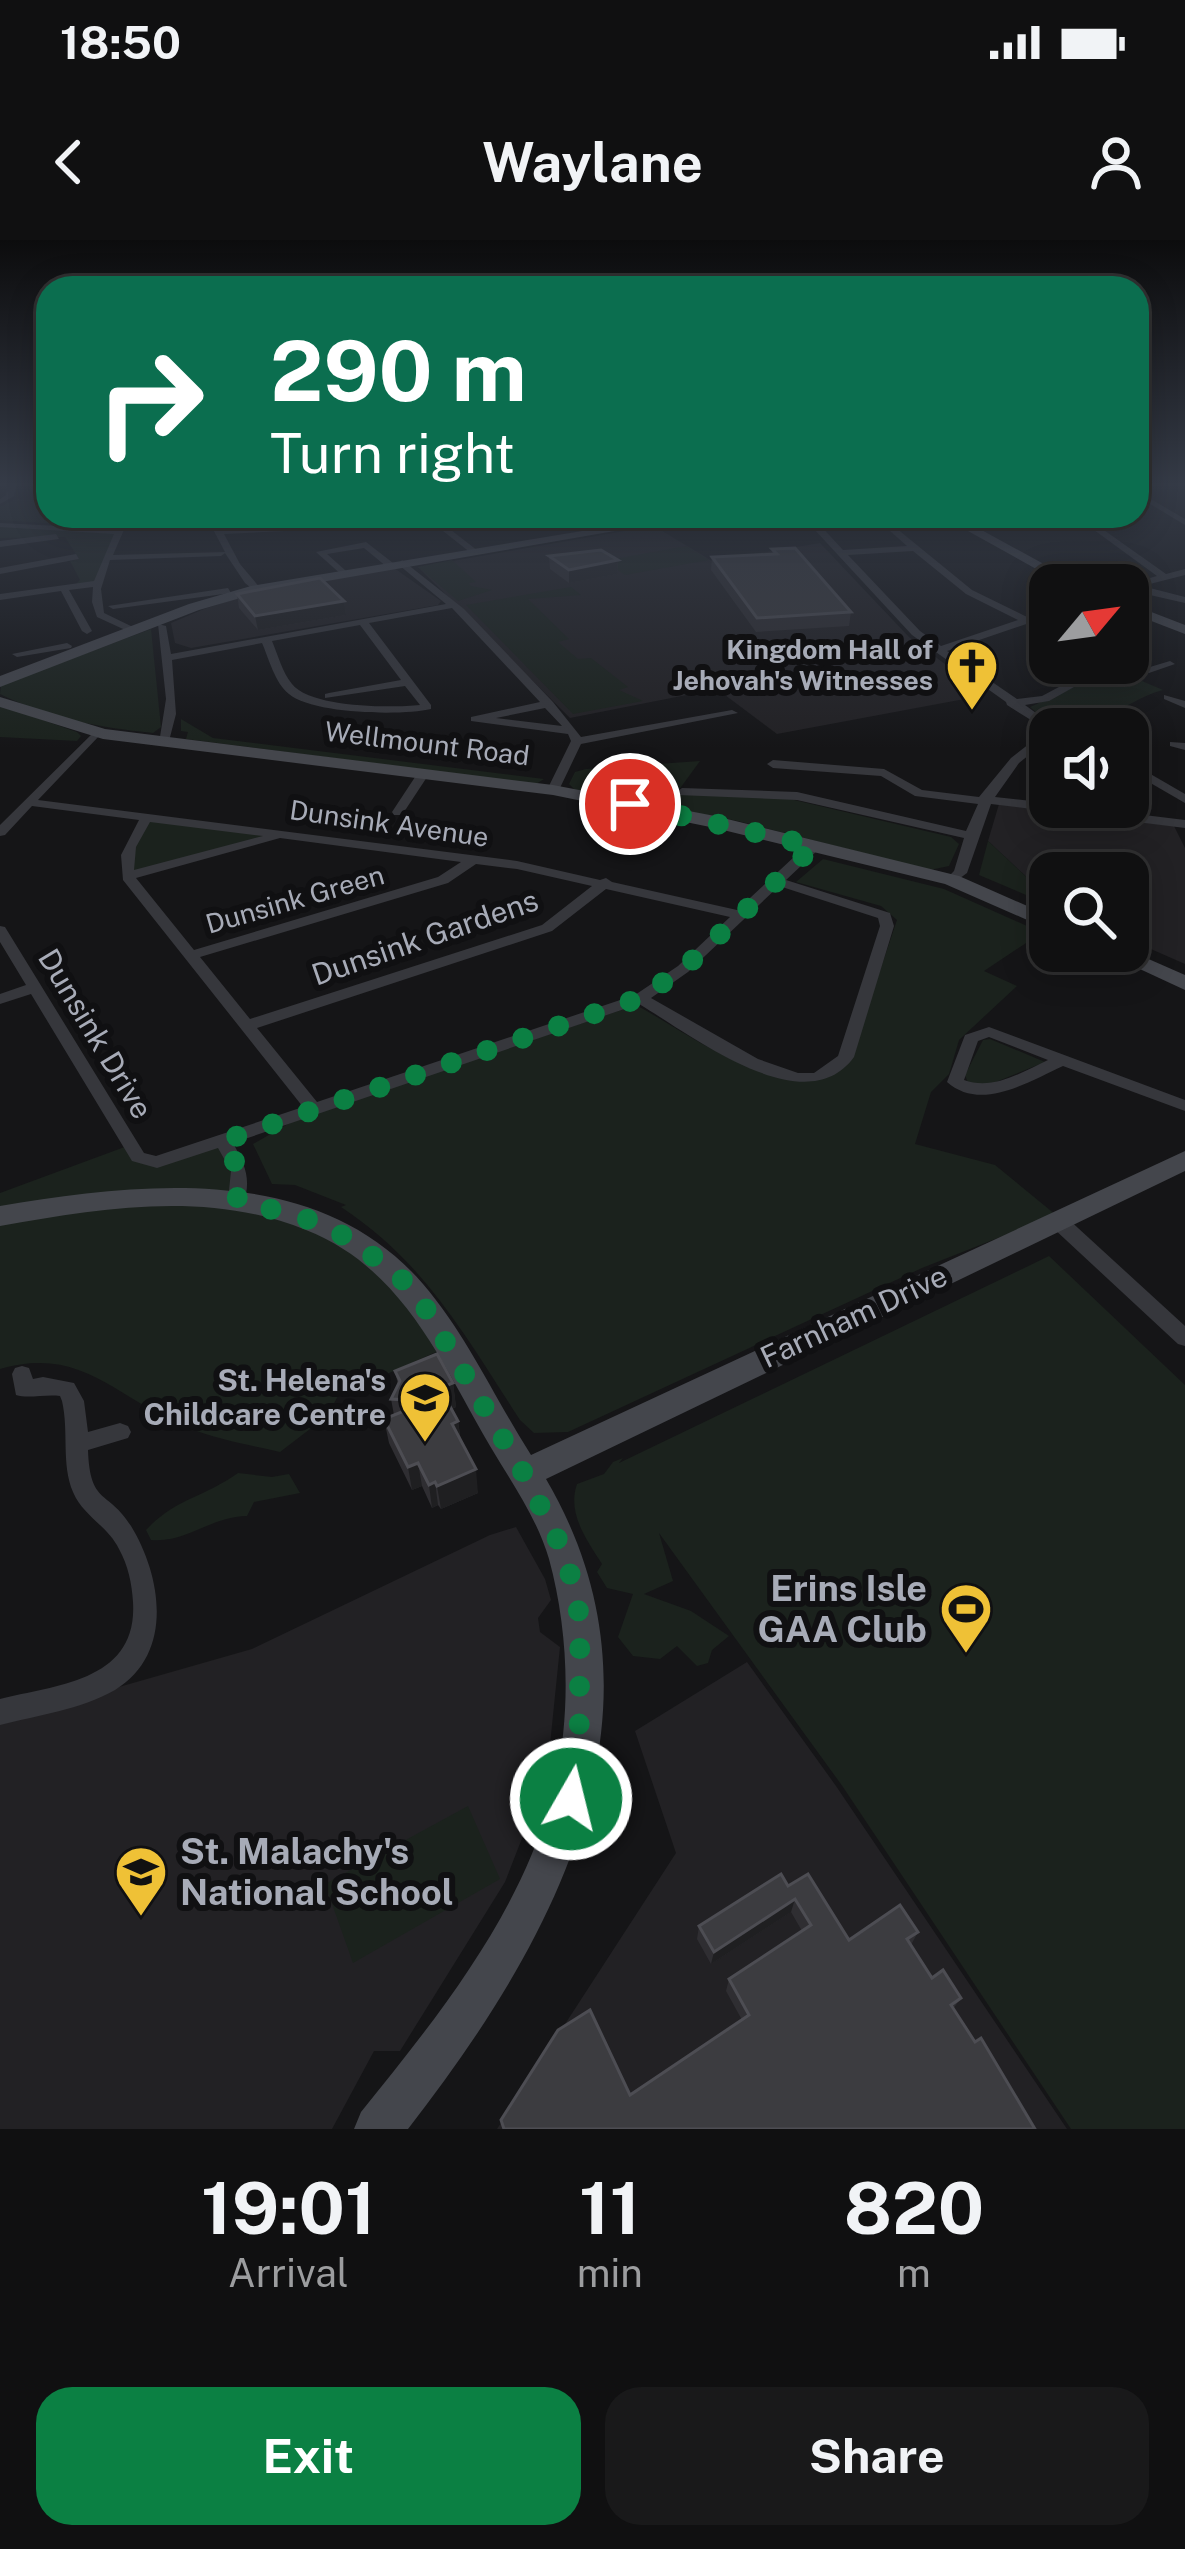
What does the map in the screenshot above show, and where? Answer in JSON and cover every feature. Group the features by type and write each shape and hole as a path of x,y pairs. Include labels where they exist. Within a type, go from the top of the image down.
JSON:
{"street":[{"path":"101,572 100,615 134,631"},
{"path":"243,572 256,589"},
{"path":"113,606 189,603 347,572"},
{"path":"305,579 317,582 369,572"},
{"path":"408,572 454,605 575,736"},
{"path":"857,572 916,633 1029,716"},
{"path":"944,572 969,592 1027,621"},
{"path":"1157,572 1164,577"},
{"path":"1149,581 1184,572"},
{"path":"0,597 98,583"},
{"path":"62,587 87,631"},
{"path":"0,682 228,591"},
{"path":"1149,591 1185,600"},
{"path":"165,658 454,605"},
{"path":"1149,615 1185,630"},
{"path":"942,650 1027,621"},
{"path":"266,640 287,686 307,700 407,712 427,707 363,622"},
{"path":"161,626 170,716 164,741"},
{"path":"7,645 20,658 67,646"},
{"path":"1149,670 1170,664"},
{"path":"307,700 407,682"},
{"path":"1011,703 1045,699 1073,684"},
{"path":"1168,697 1185,705"},
{"name":"Wellmount Road","path":"0,702 96,733 553,790 952,880 1029,915"},
{"path":"550,704 476,719 575,736 732,713"},
{"path":"0,832 96,733"},
{"path":"553,790 575,736"},
{"path":"952,880 960,873 983,800 1006,768 1029,749"},
{"path":"795,765 803,758 853,759"},
{"path":"773,764 884,773 919,793 1185,824"},
{"path":"398,812 423,774"},
{"path":"1149,778 1185,799"},
{"path":"682,792 797,796 970,836"},
{"name":"Dunsink Avenue","path":"28,802 474,859 606,883 740,915"},
{"path":"147,817 128,849 124,866 128,876 314,1108"},
{"path":"128,876 274,839 278,833"},
{"path":"237,1200 240,1171 223,1141 640,998 683,969 814,846"},
{"name":"Dunsink Green","path":"192,955 443,880 474,859"},
{"path":"640,998 774,1072 815,1078 838,1068 846,1057 887,926 885,916 776,881"},
{"name":"Dunsink Gardens","path":"249,1025 547,928 606,883"},
{"name":"Dunsink Drive","path":"0,930 138,1157 147,1162 173,1159 223,1141"},
{"path":"1149,967 1185,983"},
{"path":"0,999 36,987"},
{"path":"1062,1060 982,1092 965,1090 955,1082 970,1038 988,1032 1185,1106"},
{"name":"Farnham Drive","path":"524,1474 1185,1160"},
{"path":"0,1216 122,1197 204,1196 314,1221 350,1239 400,1277 423,1304 524,1474 566,1556 580,1618 579,1752 571,1799 523,1919 478,1996 378,2129"},
{"path":"1059,1222 1185,1338"},
{"path":"0,1712 109,1680 131,1660 148,1608 140,1570 118,1526 87,1498 77,1474 75,1401 68,1389 43,1385 23,1389 22,1374"},
{"path":"77,1444 120,1432"}],"shaded area":[{"path":"76,572 102,572 97,583 75,585 80,580"},
{"path":"372,572 400,572 441,601 191,648 175,643 171,623 244,596"},
{"path":"423,572 848,572 909,637 986,695 777,734 717,689 570,718"},
{"path":"424,572 465,572 476,582 471,586 492,590 458,601"},
{"path":"571,587 581,595 528,599 569,639 558,642 578,659 591,658 628,687 619,690 643,701 573,714 466,605"},
{"path":"151,629 161,727 153,733 74,721 0,694 1,685"},
{"path":"1081,684 1149,684 1163,690 1123,708 1030,707"},
{"path":"0,705 81,736 77,741 0,737"},
{"path":"181,719 213,738 544,779 536,784 186,739 188,732 181,731"},
{"path":"700,761 676,794 790,799 951,837 959,844 949,866 930,870 738,821 575,790 569,784 575,772 586,769"},
{"path":"999,804 1029,808 1029,828 1174,826 1185,848 1185,964 1149,948 1149,852 1029,852 1029,879 988,841"},
{"path":"148,817 286,835 129,876 129,849"},
{"path":"988,841 1029,879 1029,896 979,875"},
{"path":"823,859 944,889 1029,927 1029,941 984,971 1017,986 959,1040 949,1074 931,1092 915,1144 995,1165 1056,1215 922,1268 568,1432 534,1433 520,1420 442,1303 397,1252 341,1207 346,1205 295,1185 272,1184 253,1144 293,1121 636,1005 715,1051 775,1076 803,1079 829,1074 851,1058 897,920 881,906 796,882"},
{"path":"983,1040 1045,1062 986,1086 968,1083 965,1075"},
{"path":"223,1141 239,1171 237,1201 350,1240 447,1347 338,1396 327,1416 280,1452 189,1428 78,1370 30,1363 0,1369 0,1193 130,1145 147,1162"},
{"name":"Erins Isle GAA Club","path":"1049,1256 1185,1385 1185,2129 1071,2129 843,1787 659,1533 673,1581 644,1594 691,1611 729,1636 712,1650 708,1663 697,1666 677,1646 660,1659 633,1656 618,1637 633,1594 607,1588 597,1572 602,1564 574,1505 577,1484 604,1474 613,1462"},
{"path":"238,1473 289,1474 300,1493 254,1502 247,1516 176,1538 151,1540 146,1530 157,1519"},
{"path":"516,1527 545,1579 551,1600 538,1618 540,1632 560,1647 547,1774 505,1882 400,2051 374,2051 332,2129 0,2129 0,1721 252,1649 490,1535"},
{"path":"747,1662 1067,2129 497,2129 676,1853 635,1731"},
{"path":"468,1806 500,1879 353,1963 325,1884"}],"building":[{"path":"723,572 816,572 851,612 757,618"},
{"path":"320,578 344,601 255,616 237,594"},
{"name":"St. Helena's Childcare Centre","path":"437,1354 453,1383 440,1388 458,1421 452,1424 476,1469 437,1486 435,1482 429,1485 418,1463 408,1467 384,1419 429,1401 391,1399 400,1381 395,1371"},
{"path":"781,1874 788,1886 808,1874 849,1940 900,1905 918,1932 907,1939 932,1978 943,1970 961,1998 951,2005 975,2042 981,2038 1035,2129 504,2129 501,2120 558,2030 590,2010 630,2095 749,2015 729,1979 811,1925 795,1899 714,1952 699,1926"}],"place":[{"name":"Kingdom Hall of Jehovah's Witnesses","path":"972,712"},
{"name":"St. Helena's Childcare Centre","path":"425,1444"},
{"name":"Erins Isle GAA Club","path":"966,1655"},
{"name":"St. Malachy's National School","path":"141,1918"}],"route":[{"path":"571,1799 579,1752 580,1618 566,1556 524,1474 423,1304 400,1277 350,1239 314,1221 237,1200 240,1171 223,1141 640,998 683,969 814,846 630,804"}]}
